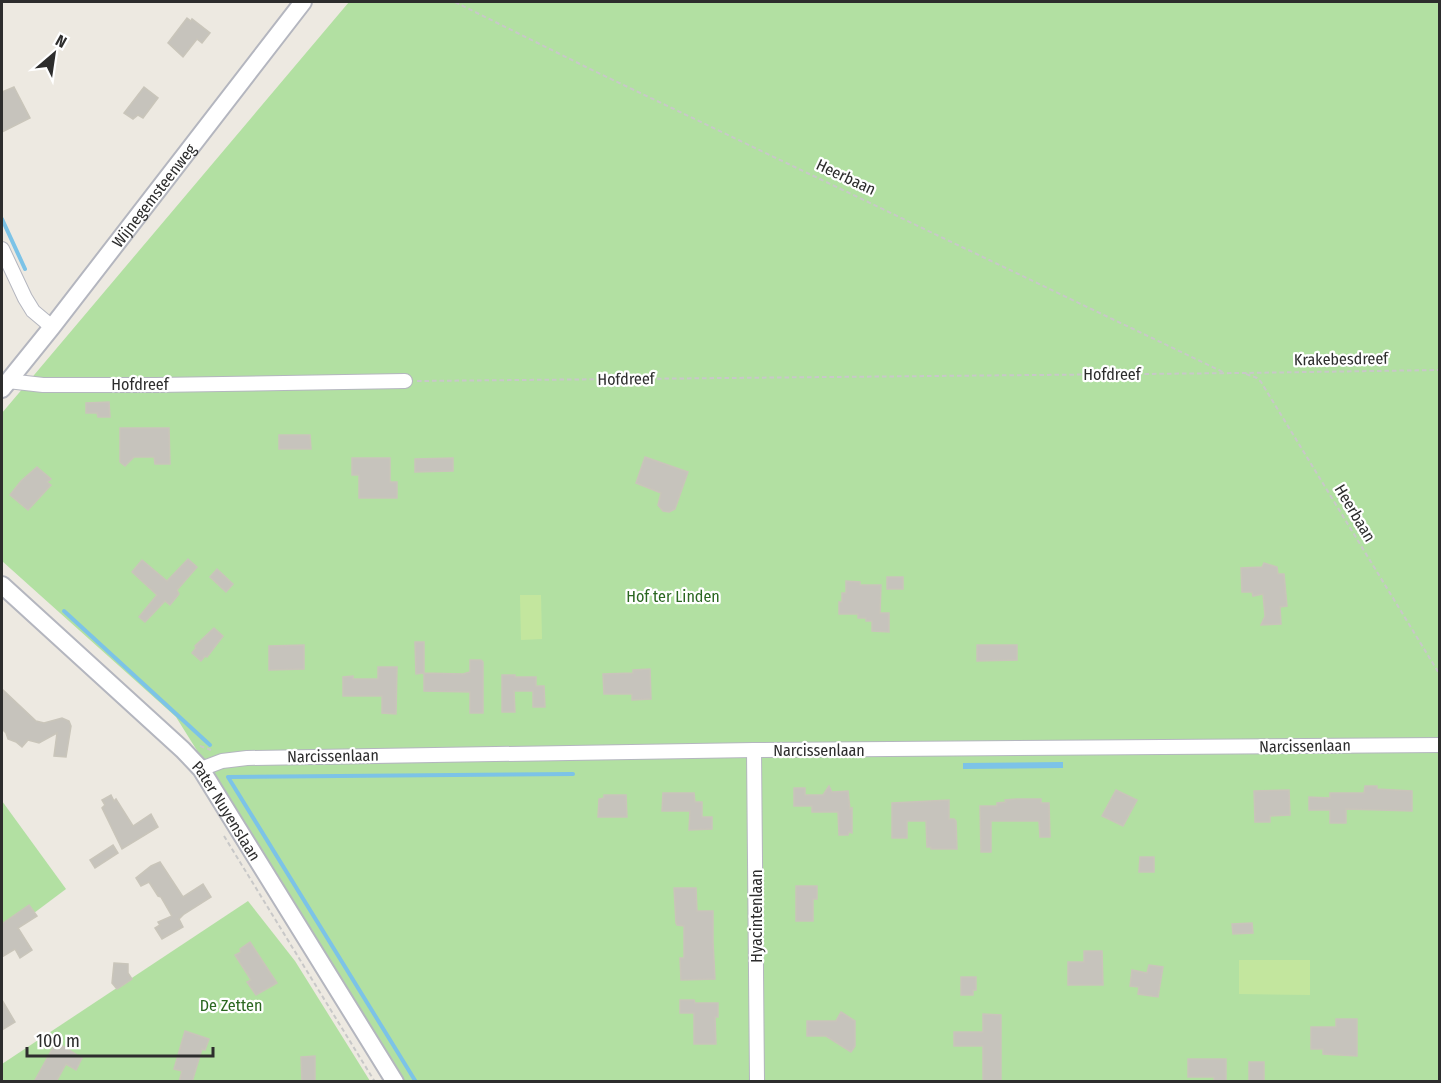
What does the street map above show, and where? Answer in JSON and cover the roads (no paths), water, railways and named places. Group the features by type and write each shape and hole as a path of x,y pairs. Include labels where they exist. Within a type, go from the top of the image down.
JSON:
{"street":[{"name":"Wijnegemsteenweg","path":"5,385 303,2"},
{"path":"2,249 33,311 52,327"},
{"name":"Hofdreef","path":"5,385 405,381"},
{"name":"Pater Nuyenslaan","path":"2,585 201,769 395,1082"},
{"name":"Narcissenlaan","path":"201,769 222,760 247,758 754,750 1440,745"},
{"name":"Hyacintenlaan","path":"754,750 757,1082"}],"water":[{"path":"1063,762 1063,768 963,769 963,763"}],"waterway":[{"path":"2,219 25,269"},
{"path":"64,611 210,745"},
{"path":"416,1082 228,777 573,774"}],"park label":[{"name":"Hof ter Linden","path":"673,596"},
{"name":"De Zetten","path":"231,1005"}]}
